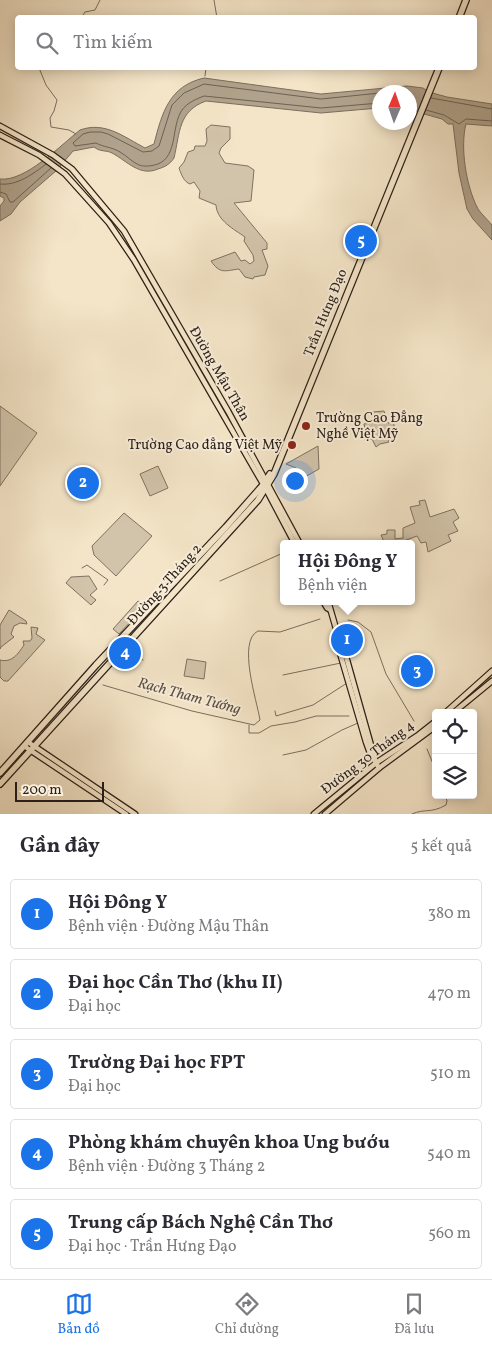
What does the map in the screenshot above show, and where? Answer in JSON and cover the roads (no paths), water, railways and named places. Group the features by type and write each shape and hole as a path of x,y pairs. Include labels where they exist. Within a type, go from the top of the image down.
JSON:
{"highway":[{"path":"458,15 464,0"},
{"name":"Trần Hưng Đạo","path":"266,485 436,70"},
{"name":"Đường 3 Tháng 2","path":"0,773 149,607 266,485"},
{"name":"Đường 3 Tháng 2","path":"0,784 258,500 266,485"}],"main road":[{"name":"Đường Mậu Thân","path":"0,126 53,155 72,169 115,218 228,411 294,540"},
{"name":"Đường Mậu Thân","path":"0,135 45,159 65,174 109,223 134,260 222,414 298,540"},
{"path":"222,414 228,411"},
{"path":"326,605 337,632 336,636 366,733 371,756 379,768"},
{"path":"149,607 157,613"},
{"path":"450,709 492,672"},
{"path":"458,709 492,681"},
{"name":"Đường 30 Tháng 4","path":"314,814 376,762 432,724"},
{"name":"Đường 30 Tháng 4","path":"325,814 379,768 432,729"},
{"path":"26,744 71,779 126,814"},
{"path":"32,749 75,774 135,814"},
{"path":"71,779 75,774"}],"water":[{"path":"204,78 321,94 372,89 372,109 321,113 206,101 197,105 185,117 179,132 174,158 165,166 145,171 139,170 112,153 94,147 73,151 57,170 20,202 11,214 0,221 0,206 4,198 0,196 0,179 20,175 31,169 80,130 98,127 122,135 145,148 154,144 160,122 169,102 183,87"},
{"path":"417,87 447,97 492,104 492,126 466,124 464,155 467,177 473,198 478,209 492,225 492,240 473,219 467,209 459,173 453,124 448,124 442,119 417,112"}],"waterway":[{"path":"83,15 85,12 95,10 100,0"},
{"path":"214,0 216,15"},
{"path":"40,70 46,85 57,100 50,118 51,127 69,130 76,134"},
{"path":"205,76 206,70"},
{"path":"220,581 280,554"},
{"path":"82,568 87,565 108,580 104,585"},
{"name":"Rạch Tham Tướng","path":"103,685 192,711 254,725 260,720 250,672 249,646 252,637 258,631 280,632 320,619"},
{"name":"Rạch Tham Tướng","path":"348,620 358,622 371,632 386,674 414,721"},
{"path":"123,652 143,660"},
{"path":"283,675 341,663"},
{"path":"275,711 276,716 313,705 347,683"},
{"path":"249,725 249,733 259,733 271,726 316,716 349,716"},
{"path":"283,755 306,750 358,723"},
{"name":"Rạch Tham Tướng","path":"427,749 432,761"},
{"name":"Rạch Tham Tướng","path":"412,814 446,805 446,799"}],"place":[{"name":"Trung cấp Bách Nghệ Cần Thơ","path":"361,241"},
{"name":"Trường Cao Đẳng Nghề Việt Mỹ","path":"306,426"},
{"name":"Trường Cao đẳng Việt Mỹ","path":"292,445"},
{"name":"Đại học Cần Thơ (khu II)","path":"83,483"},
{"name":"Hội Đông Y","path":"347,640"},
{"name":"Phòng khám chuyên khoa Ung bướu","path":"125,653"},
{"name":"Trường Đại học FPT","path":"417,671"}]}
